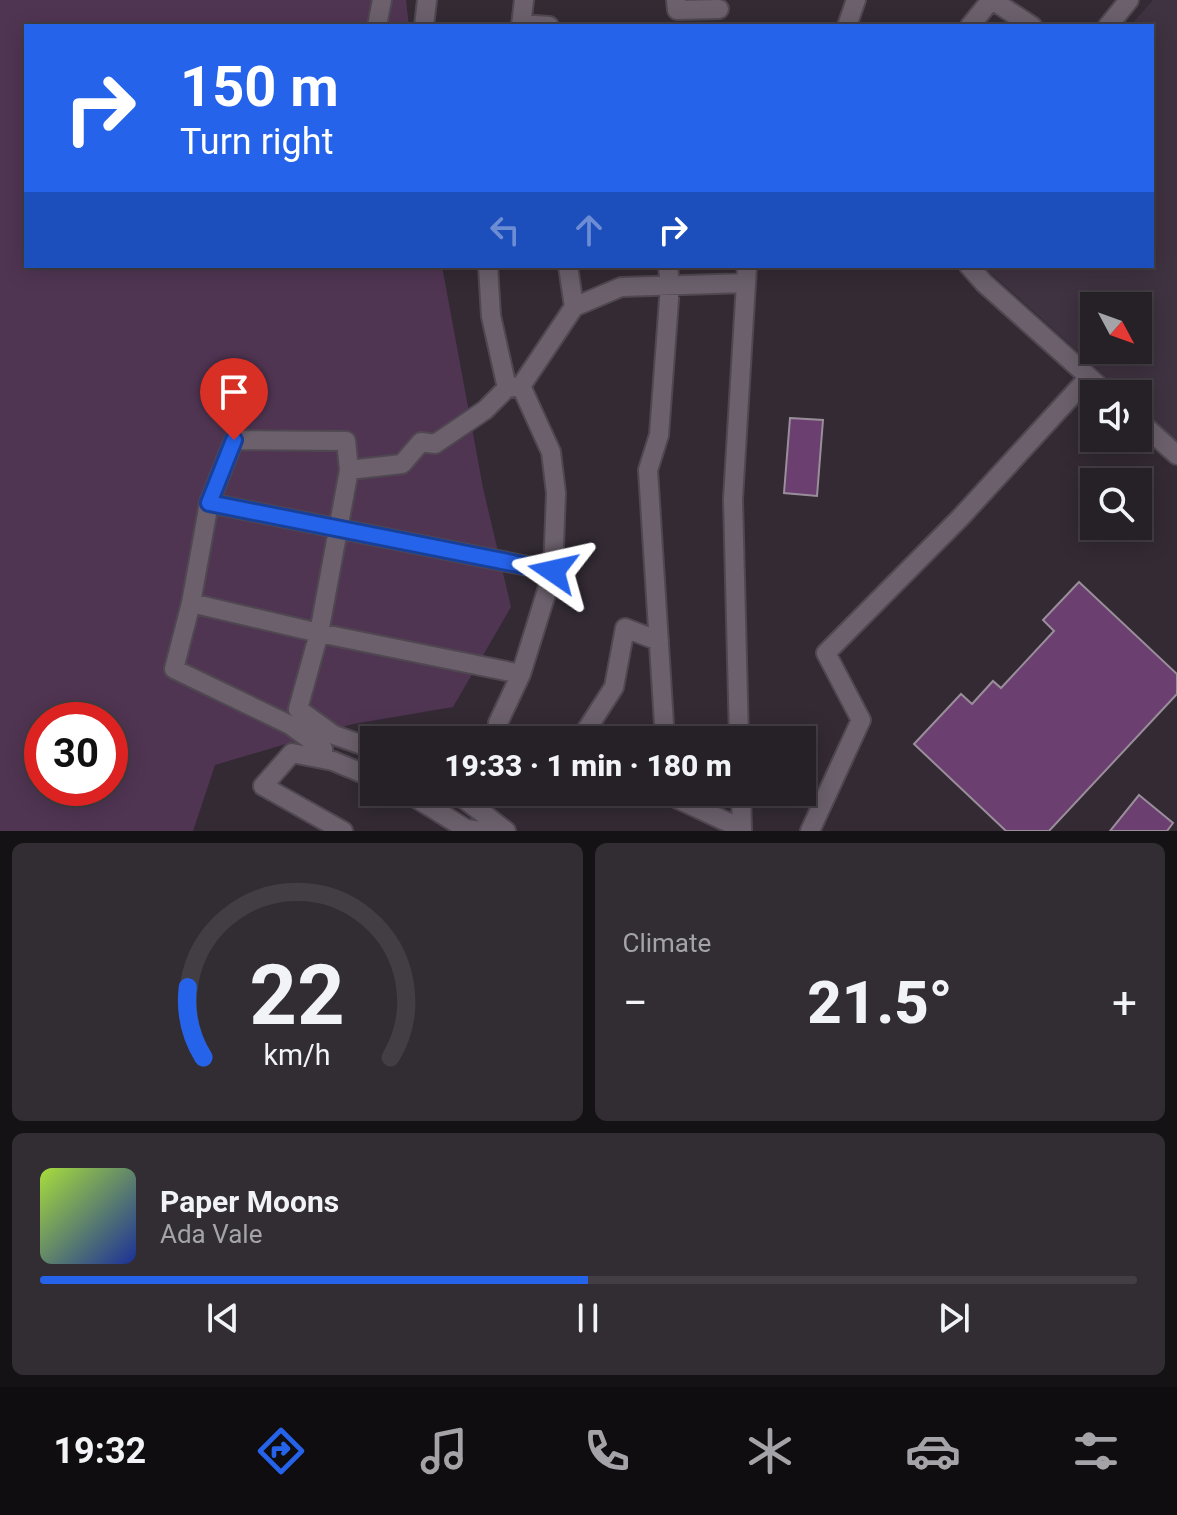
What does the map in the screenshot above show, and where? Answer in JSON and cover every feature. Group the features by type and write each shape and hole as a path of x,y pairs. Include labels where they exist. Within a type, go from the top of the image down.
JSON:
{"street":[{"path":"377,24 382,0"},
{"path":"424,24 427,0"},
{"path":"521,24 524,0"},
{"path":"676,0 677,10 720,12"},
{"path":"848,24 856,0"},
{"path":"972,24 992,0 1029,24"},
{"path":"1110,24 1129,0"},
{"path":"488,268 491,316 514,387 551,452 556,493 553,571 521,674 498,726"},
{"path":"568,268 574,307"},
{"path":"664,726 648,470 659,435 670,286 668,268"},
{"path":"971,268 1092,380"},
{"path":"349,470 402,464 421,442 435,444 485,410 514,387 574,307 621,287 670,286 746,275 733,499 739,726"},
{"path":"810,831 861,720 826,653 960,518 1089,377"},
{"path":"1152,433 1177,455"},
{"path":"323,759 323,749 290,725 174,669 191,603 209,503 234,440 346,441 349,470 319,633 298,709 334,735 360,744"},
{"path":"209,503 553,571"},
{"path":"191,603 319,633 521,674"},
{"path":"589,726 614,687 625,628 659,641"},
{"path":"329,828 263,786 292,753 323,759 360,773"},
{"path":"429,806 466,829 482,831"},
{"path":"473,806 506,831"},
{"path":"692,806 742,830 741,806"}],"shaded area":[{"path":"0,0 406,0 409,24 24,24 24,268 442,268 483,488 511,607 453,707 353,724 215,765 193,831 0,831"},
{"path":"1153,0 1177,0 1177,441 1152,419 1152,380 1109,380 1092,364 1152,364 1152,292 1080,292 1080,353 985,268 1154,268 1154,24 1132,24"}],"building":[{"path":"790,418 823,420 817,496 784,493"},
{"path":"1079,582 1177,674 1177,694 1049,831 1006,831 914,744 961,694 972,704 993,681 1001,688 1054,631 1043,620"},
{"path":"1139,795 1173,823 1167,831 1110,831"}],"route":[{"path":"234,440 209,503 553,571"}]}
